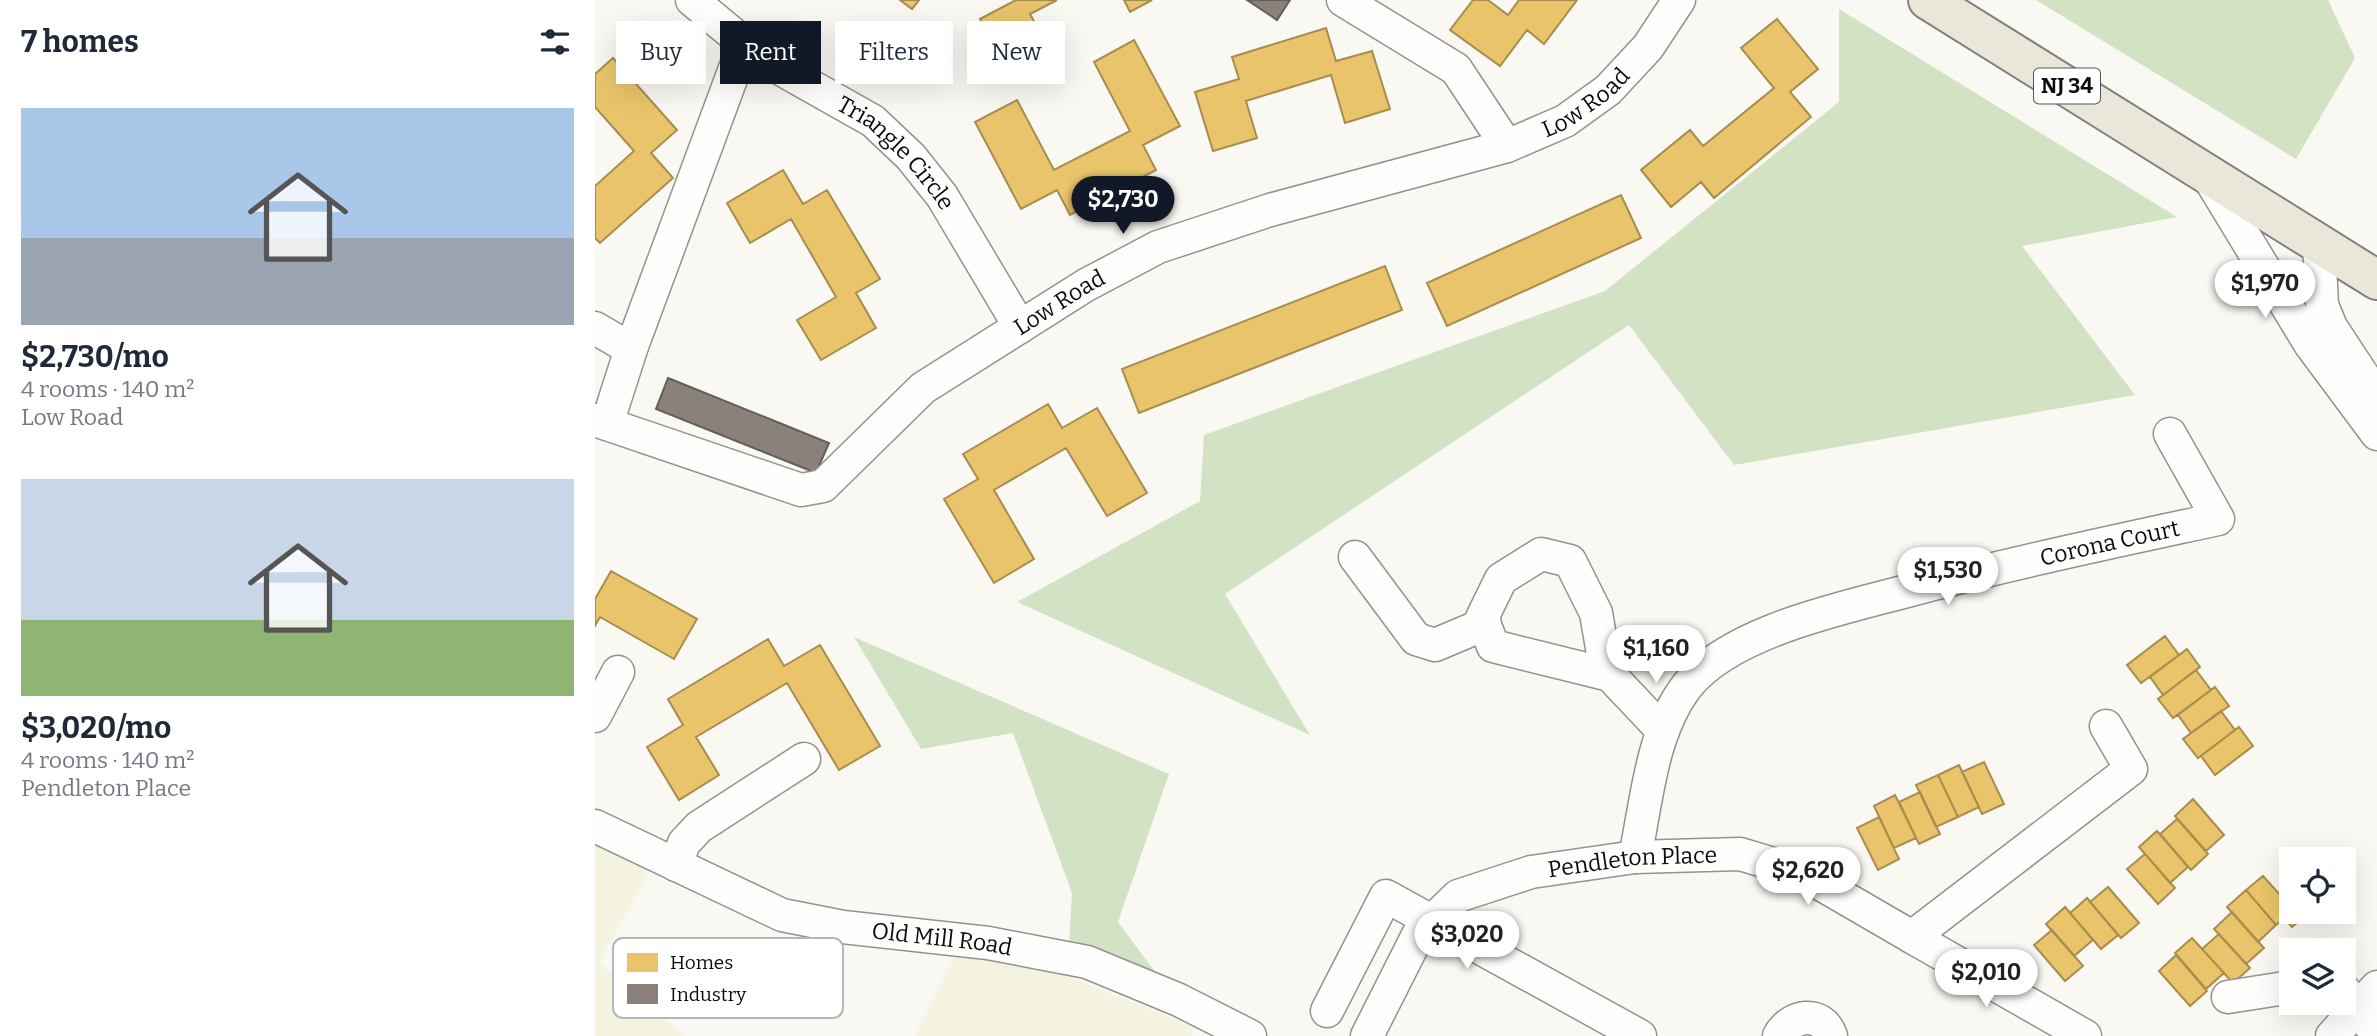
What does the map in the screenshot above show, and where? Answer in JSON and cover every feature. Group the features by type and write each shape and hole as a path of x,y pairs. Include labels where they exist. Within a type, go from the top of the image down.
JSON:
{"main road":[{"name":"NJ 34","path":"1929,0 2377,280"}],"street":[{"name":"Triangle Circle","path":"691,0 720,24"},
{"path":"1343,0 1456,69 1507,146"},
{"name":"Low Road","path":"601,422 801,490 823,486 923,388 1086,285 1158,247 1270,210 1507,146 1565,121 1608,90 1648,47 1679,0"},
{"path":"601,422 631,349 729,84"},
{"name":"Triangle Circle","path":"806,84 873,121 911,157 942,196 1020,327"},
{"path":"2205,172 2310,344 2377,434"},
{"path":"2319,243 2322,305 2331,327 2377,397"},
{"path":"595,328 631,349"},
{"name":"Corona Court","path":"1636,857 1663,731 1688,685 1730,650 1816,614 1989,568 2218,519 2170,433"},
{"path":"1610,675 1493,646 1482,618 1501,579 1541,554 1570,561 1596,613 1606,671 1610,675 1663,731"},
{"path":"1355,557 1416,639 1435,645 1485,624"},
{"path":"595,716 618,672"},
{"path":"1912,937 2131,769 2106,726"},
{"path":"676,865 684,843 699,827 804,759"},
{"name":"Old Mill Road","path":"595,826 782,915 843,927 988,943 1087,962 1179,1000 1249,1036"},
{"name":"Pendleton Place","path":"1367,1036 1418,935 1458,896 1531,872 1636,857 1740,854 1800,872 2085,1036"},
{"path":"1327,1012 1386,896 1640,1036"},
{"path":"2228,997 2279,989"},
{"path":"2359,995 2377,1034"},
{"path":"2332,1036 2359,995"},
{"path":"1779,1036 1786,1025 1799,1018 1811,1018 1821,1022 1831,1036"}],"green space":[{"path":"2036,0 2328,0 2355,58 2296,159"},
{"path":"1839,9 2177,217 2022,246 2135,395 1734,465 1629,325 1225,594 1310,735 1017,602 1200,501 1204,435 1605,291 1839,102"},
{"path":"854,637 1169,774 1118,922 1161,980 1069,942 1072,893 1013,733 921,749"},
{"path":"595,832 656,859 599,963 613,975 613,1018 664,1018 685,1036 595,1036"},
{"path":"962,942 1067,976 1195,1027 1190,1036 915,1036"}],"building: Homes":[{"path":"900,0 919,0 912,9"},
{"path":"1016,0 1057,0 1030,14 1034,21 980,19"},
{"path":"1124,0 1152,0 1130,12"},
{"path":"1473,0 1488,0 1508,15 1519,0 1577,0 1544,44 1527,30 1500,66 1450,30"},
{"path":"1777,19 1818,69 1790,92 1811,117 1714,198 1701,182 1671,207 1641,170 1690,130 1703,146 1774,88 1741,48"},
{"path":"1326,28 1336,61 1372,51 1390,109 1345,123 1331,75 1246,101 1257,138 1213,151 1195,92 1239,79 1232,57"},
{"path":"1134,40 1180,126 1143,145 1156,170 1070,215 1057,190 1021,209 975,122 1017,100 1054,170 1130,131 1094,62"},
{"path":"613,58 616,61 616,84 636,84 677,130 651,153 673,178 600,243 595,238 595,186 634,151 595,107 595,74"},
{"path":"783,170 803,204 827,190 880,279 856,293 876,328 821,360 797,320 836,297 791,219 750,243 727,203"},
{"path":"1621,195 1641,238 1447,326 1427,283"},
{"path":"1385,266 1402,310 1139,413 1122,369"},
{"path":"1048,404 1062,428 1097,408 1147,493 1107,516 1066,448 994,490 1034,559 994,583 944,499 978,479 963,454"},
{"path":"611,571 697,619 674,659 600,617 595,626 595,599"},
{"path":"2165,636 2179,655 2141,683 2127,665"},
{"path":"768,639 784,666 820,645 880,746 839,770 787,683 696,737 719,775 679,800 647,747 683,725 668,699"},
{"path":"2187,649 2200,667 2163,695 2150,677"},
{"path":"2196,670 2211,690 2173,718 2158,699"},
{"path":"2215,687 2229,706 2191,733 2178,715"},
{"path":"2221,711 2235,730 2198,758 2183,739"},
{"path":"2239,727 2253,746 2215,775 2201,756"},
{"path":"1984,762 2004,804 1982,814 1962,772"},
{"path":"1959,765 1979,807 1958,817 1938,775"},
{"path":"1938,775 1958,817 1936,827 1916,785"},
{"path":"1920,792 1940,834 1919,844 1899,802"},
{"path":"1895,795 1916,838 1894,848 1874,806"},
{"path":"2193,799 2224,835 2206,851 2175,816"},
{"path":"1879,817 1899,859 1878,870 1857,828"},
{"path":"2177,819 2208,854 2191,870 2160,834"},
{"path":"2157,831 2188,867 2170,883 2139,847"},
{"path":"2145,854 2175,888 2158,904 2127,869"},
{"path":"2263,876 2279,894 2279,922 2276,925 2246,890"},
{"path":"2108,887 2139,923 2121,938 2090,902"},
{"path":"2246,890 2276,925 2258,942 2227,907"},
{"path":"2087,898 2118,935 2101,949 2070,913"},
{"path":"2065,907 2093,940 2074,956 2046,924"},
{"path":"2232,912 2264,948 2246,964 2214,929"},
{"path":"2052,930 2083,966 2065,981 2034,945"},
{"path":"2219,934 2250,968 2233,983 2202,949"},
{"path":"2192,938 2224,973 2206,989 2175,953"},
{"path":"2176,955 2207,991 2190,1006 2159,971"}],"building: Industry":[{"path":"1247,0 1290,0 1277,20"},
{"path":"668,378 829,443 816,473 656,409"}]}
